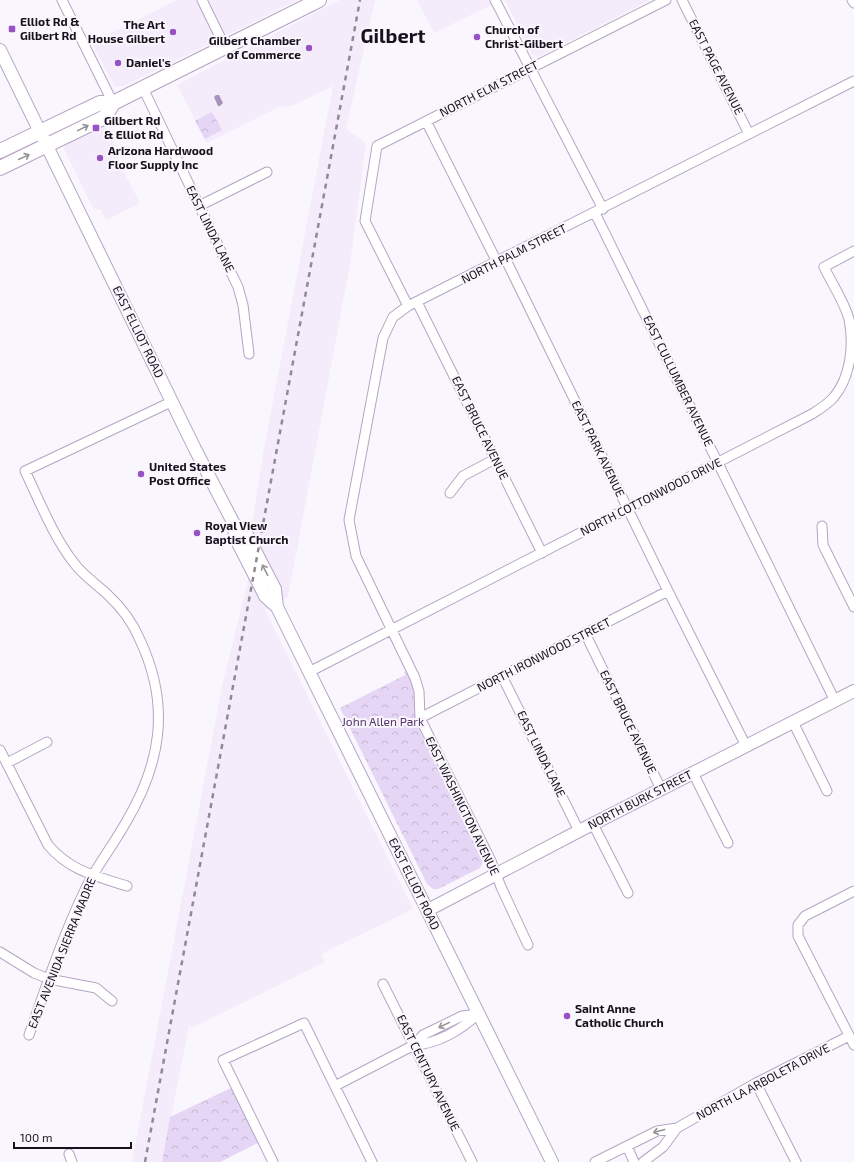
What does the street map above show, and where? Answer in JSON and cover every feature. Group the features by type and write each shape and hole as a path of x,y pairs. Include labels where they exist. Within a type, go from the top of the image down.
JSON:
{"main road":[{"path":"0,168 100,103 113,103 319,0"},
{"name":"EAST ELLIOT ROAD","path":"0,50 171,402 234,524 235,537 238,544 265,596 277,606 552,1162"},
{"path":"0,152 44,139"},
{"name":"NORTH BURK STREET","path":"428,910 579,831 854,691"}],"street":[{"path":"62,0 113,103"},
{"path":"202,0 225,47"},
{"name":"EAST CULLUMBER AVENUE","path":"495,0 530,68 718,463 835,701"},
{"name":"NORTH ELM STREET","path":"408,306 365,221 377,146 666,0"},
{"name":"EAST PAGE AVENUE","path":"682,0 749,134"},
{"path":"852,0 854,4"},
{"name":"NORTH PALM STREET","path":"356,556 351,540 349,520 383,338 393,317 408,306 599,211 854,81"},
{"name":"EAST LINDA LANE","path":"143,88 242,296 249,354"},
{"name":"EAST PARK AVENUE","path":"426,121 501,260 628,509 746,746"},
{"path":"199,206 267,172"},
{"name":"NORTH COTTONWOOD DRIVE","path":"309,672 542,554 812,414 834,397 845,378 852,359 854,338 849,318 824,267 854,251"},
{"name":"EAST BRUCE AVENUE","path":"417,302 542,554"},
{"name":"EAST AVENIDA SIERRA MADRE","path":"29,1034 83,893 93,874 125,825 149,777 154,759 159,724 155,689 147,655 131,624 108,595 81,571 66,552 25,471 171,402"},
{"path":"450,493 463,476 495,459"},
{"path":"822,526 823,545 854,607"},
{"name":"EAST WASHINGTON AVENUE","path":"356,556 415,678 418,691 420,718 490,860 528,945"},
{"name":"NORTH IRONWOOD STREET","path":"420,718 668,591"},
{"name":"EAST BRUCE AVENUE","path":"585,633 661,789"},
{"name":"EAST LINDA LANE","path":"502,676 579,831"},
{"path":"793,722 827,791"},
{"path":"7,763 48,742"},
{"path":"0,750 48,845 59,858 75,868 127,886"},
{"path":"693,773 728,843"},
{"path":"593,824 628,893"},
{"path":"854,891 805,916 798,926 798,936 854,1044"},
{"path":"0,952 49,979 96,988 112,1001"},
{"name":"EAST CENTURY AVENUE","path":"383,984 472,1162"},
{"path":"335,1086 414,1045 428,1044 466,1025 478,1014"},
{"path":"273,1162 223,1060 304,1023 372,1162"},
{"name":"NORTH LA ARBOLETA DRIVE","path":"595,1162 657,1131 677,1128 756,1083 849,1036"},
{"path":"756,1083 796,1162"},
{"name":"NORTH LA ARBOLETA DRIVE","path":"643,1162 663,1147 677,1128"},
{"path":"627,1146 634,1162"}],"shaded area":[{"path":"177,0 297,0 124,86 115,87 92,43"},
{"path":"340,0 375,0 346,129 366,143 350,264 288,597 265,610 413,909 321,954 325,962 194,1027 189,1026 162,1162 132,1162 222,687 257,543 247,522 253,519 263,454 333,86 292,106 279,107 207,143 177,85"},
{"path":"417,0 490,0 491,5 434,33"},
{"path":"505,0 650,0 538,57 532,54"},
{"path":"219,95 223,103 220,106 218,106 214,97"},
{"path":"104,122 120,157 117,159 140,203 106,220 101,210 93,208 64,149 67,142"}],"green space":[{"path":"212,112 222,130 205,139 195,121"},
{"name":"John Allen Park","path":"409,669 415,690 414,711 418,727 483,862 480,868 438,889 433,889 427,884 340,708 405,675 404,672"},
{"path":"235,1086 262,1141 220,1162 162,1162 170,1117"}],"railway":[{"path":"145,1162 360,0"}],"place":[{"name":"Elliot Rd & Gilbert Rd","path":"12,29"},
{"name":"The Art House Gilbert","path":"173,32"},
{"name":"Church of Christ-Gilbert","path":"477,37"},
{"name":"Gilbert Chamber of Commerce","path":"309,48"},
{"name":"Daniel's","path":"118,63"},
{"name":"Gilbert Rd & Elliot Rd","path":"96,128"},
{"name":"Arizona Hardwood Floor Supply Inc","path":"100,158"},
{"name":"United States Post Office","path":"141,474"},
{"name":"Royal View Baptist Church","path":"197,533"},
{"name":"Saint Anne Catholic Church","path":"567,1016"}],"district":[{"name":"Gilbert","path":"393,36"}]}
